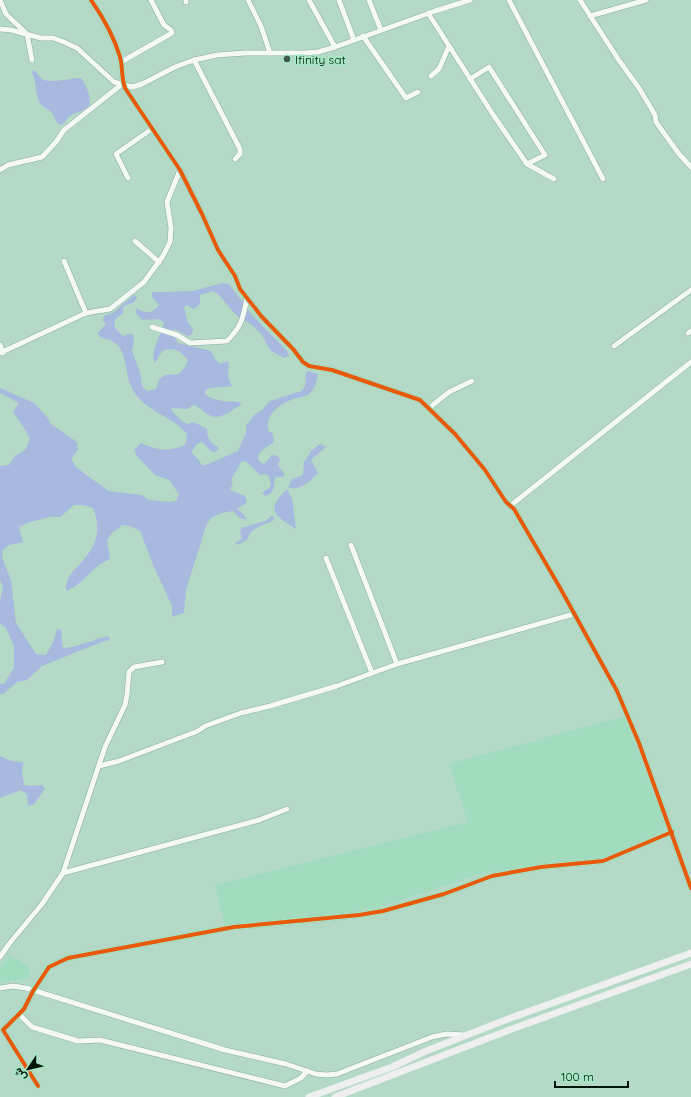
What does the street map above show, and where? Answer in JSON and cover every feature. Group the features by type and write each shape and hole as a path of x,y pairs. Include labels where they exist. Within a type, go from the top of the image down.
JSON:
{"main road":[{"path":"308,1097 392,1067 508,1019 691,953"},
{"path":"335,1097 691,964"},
{"path":"408,1060 411,1068"}],"street":[{"path":"0,0 6,14 27,34 32,60"},
{"path":"91,0 100,12 121,58 123,85 180,170 218,250 235,276 240,289 262,317 293,349 303,362 309,366 332,370 420,400 450,428 472,453 495,484 506,502 514,509 617,691 639,743 691,888"},
{"path":"121,62 172,33 171,30 164,25 151,0"},
{"path":"248,0 261,26 270,53"},
{"path":"308,0 335,47"},
{"path":"339,0 354,40"},
{"path":"369,0 381,30"},
{"path":"0,29 53,38 77,48 114,82 132,88 175,67 194,60 217,55 318,52 459,2 470,0"},
{"path":"509,0 603,179"},
{"path":"580,0 639,88 655,115 656,122 679,154 691,167"},
{"path":"590,16 646,0"},
{"path":"428,13 494,116 527,164 554,179"},
{"path":"363,36 406,98 418,92"},
{"path":"431,76 439,69 449,46"},
{"path":"194,60 240,148 240,154 235,159"},
{"path":"470,79 489,67 545,155 527,164"},
{"path":"0,170 8,165 42,157 53,146 64,130 123,85"},
{"path":"128,178 116,154 153,128"},
{"path":"0,345 1,353 86,313 110,309 144,282 159,262 170,242 171,228 167,202 180,170"},
{"path":"135,241 159,262"},
{"path":"64,261 86,313"},
{"path":"614,346 691,290"},
{"path":"152,327 177,335 190,343 227,341 236,331 243,318 247,298"},
{"path":"510,506 691,362"},
{"path":"429,408 449,392 472,381"},
{"path":"352,545 397,664"},
{"path":"326,558 372,673"},
{"path":"99,766 118,761 241,713 337,686 397,664 574,614"},
{"path":"0,957 42,904 63,873 111,733 128,695 129,672 131,669 139,666 162,662"},
{"path":"63,873 259,820 288,809"},
{"path":"38,1086 3,1030 24,1009 33,991 49,967 68,958 234,927 352,916 383,911 444,894 492,876 541,867 602,861 672,832"},
{"path":"0,988 13,986 33,991 196,1042 286,1064 307,1071 328,1075 337,1074 432,1037 453,1034 468,1036"},
{"path":"19,1014 32,1027 78,1042 100,1040 285,1086 301,1078 307,1071"}],"shaded area":[{"path":"33,70 42,79 50,81 81,78 88,91 90,105 84,110 70,116 61,125 59,124 52,113 38,100 35,80 32,73"},
{"path":"222,283 229,284 253,316 287,351 289,356 284,358 270,350 262,335 252,325 236,315 218,294 213,291 200,295 200,302 197,307 193,309 187,305 184,307 188,323 193,329 192,334 188,336 174,329 173,334 178,343 211,351 215,359 220,364 228,361 228,377 232,386 209,388 205,391 205,394 208,397 217,400 240,402 241,405 219,417 209,415 194,405 187,409 172,408 171,410 182,421 188,424 194,422 207,429 210,440 218,447 218,450 215,452 211,451 202,442 197,444 191,452 202,465 206,465 238,451 246,433 246,426 254,415 262,410 270,401 301,391 305,386 306,373 308,371 318,374 314,387 309,394 288,401 278,407 271,415 269,420 269,432 273,433 274,442 261,451 258,459 264,464 272,455 277,456 280,459 278,465 285,475 283,477 275,478 271,493 265,496 262,493 270,487 271,483 268,475 260,475 247,462 242,461 231,480 233,482 230,490 245,496 247,502 237,509 245,516 247,520 240,518 233,511 221,513 210,519 206,526 186,590 184,613 172,617 172,606 154,567 140,531 130,526 122,525 111,534 107,541 110,559 98,566 78,584 66,591 66,583 69,576 85,559 96,539 97,524 93,508 83,505 74,505 60,517 50,517 27,523 19,527 23,542 9,545 2,551 3,560 11,580 16,623 36,654 46,655 53,642 57,629 61,630 63,648 72,647 108,636 110,640 104,641 42,666 27,680 17,682 3,694 0,694 0,684 4,684 14,668 14,646 6,628 0,623 0,601 3,587 0,580 0,466 9,465 15,456 25,450 30,439 13,412 19,403 0,393 0,388 34,403 47,417 51,424 77,442 78,450 71,459 76,467 109,491 142,495 149,500 169,502 176,501 179,494 169,480 155,475 137,456 134,450 141,443 158,449 174,449 186,444 187,434 177,424 150,408 139,398 131,386 121,349 110,340 101,338 97,333 106,325 103,321 104,316 114,312 134,295 137,296 135,301 123,307 123,314 116,319 114,325 124,336 133,334 134,341 132,351 140,372 142,386 147,391 156,389 159,379 166,375 179,374 185,367 188,360 176,350 170,349 162,351 155,363 155,348 164,322 157,319 142,320 136,313 136,308 148,312 154,310 159,305 152,297 152,292 193,291"},
{"path":"320,444 326,447 311,460 318,473 301,487 288,488 292,479 303,474 304,462 312,450"},
{"path":"287,489 292,498 296,529 282,520 275,512 274,508 280,496"},
{"path":"271,516 274,518 273,521 251,532 247,540 237,545 235,543 242,539 240,531 241,528 266,521"},
{"path":"625,716 665,824 664,831 603,859 559,862 476,875 396,902 368,910 368,907 344,915 300,918 226,929 215,885 468,822 449,764"},
{"path":"0,756 11,761 23,762 22,771 24,785 42,785 45,789 34,804 28,806 27,794 21,790 0,798"},
{"path":"9,955 28,965 30,978 0,982 0,968"}],"cycle path":[{"path":"91,0 100,13 115,42 121,61 125,88 180,170 218,250 235,276 240,289 262,317 293,349 303,362 309,366 332,370 420,400 455,434 485,470 506,502 514,509 559,586 617,691 639,743 691,888"},
{"path":"38,1086 3,1030 24,1009 33,991 49,967 68,958 234,927 359,915 383,911 444,894 492,876 541,867 603,861 672,832"}],"place":[{"name":"Ifinity sat","path":"287,59"}]}
